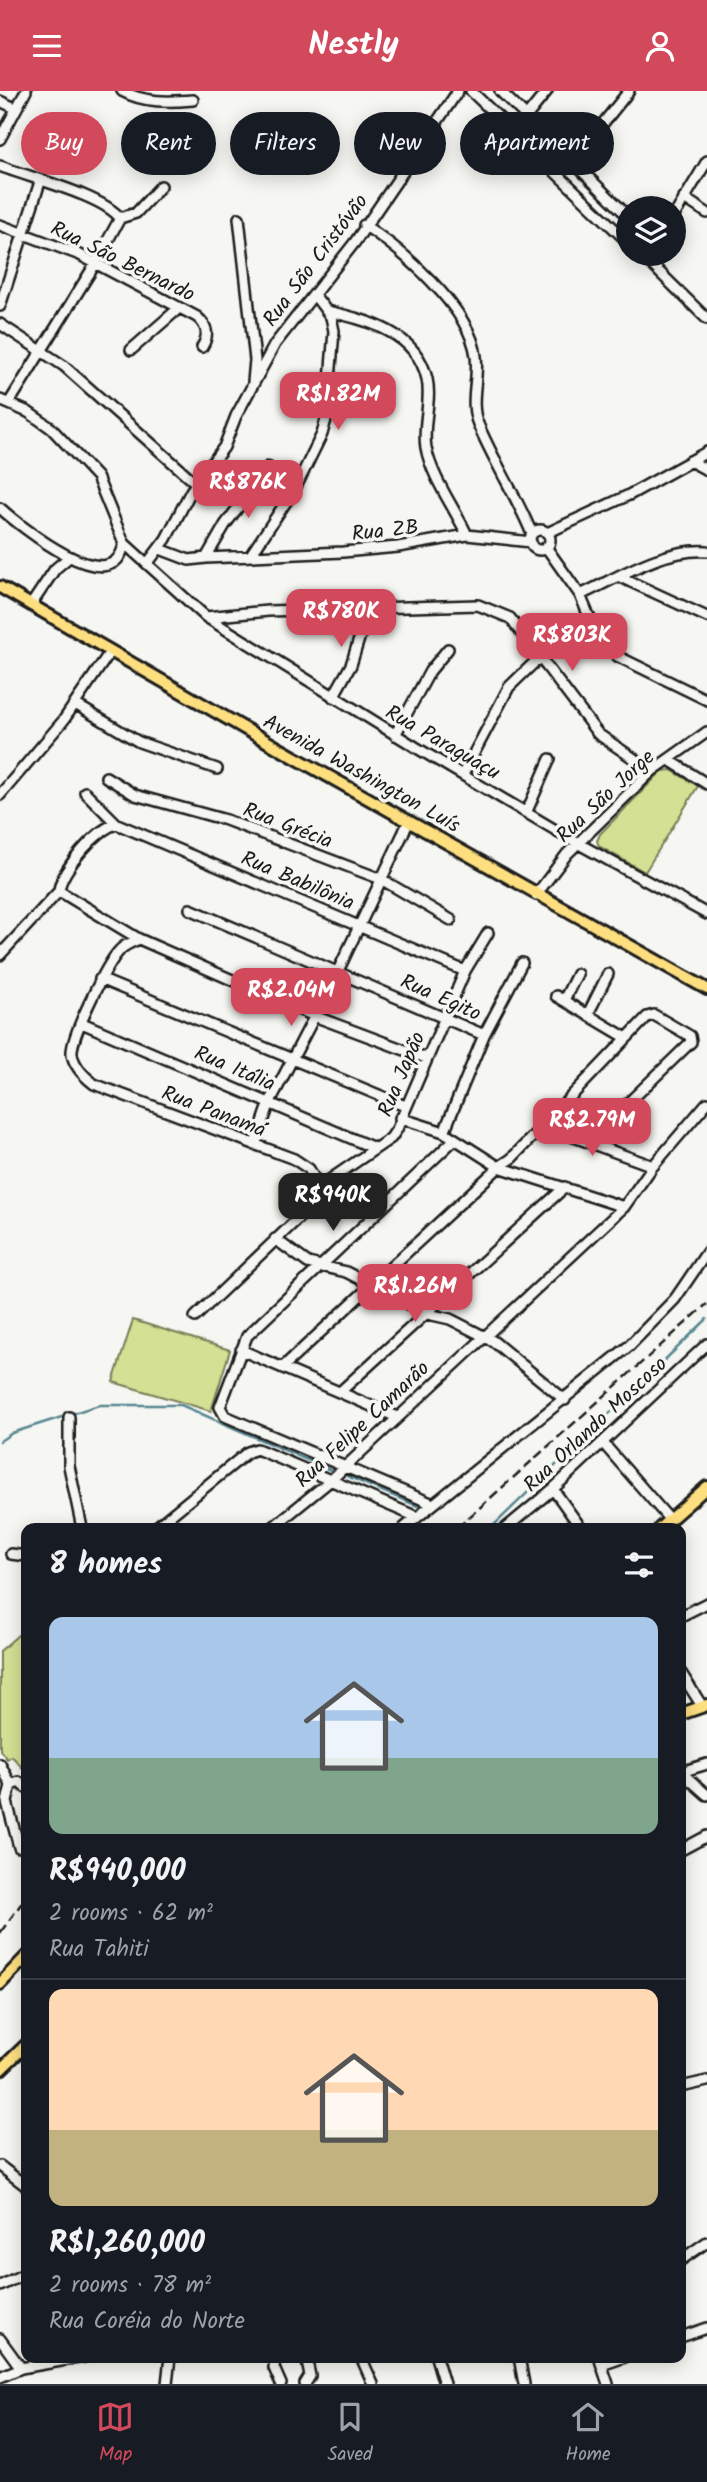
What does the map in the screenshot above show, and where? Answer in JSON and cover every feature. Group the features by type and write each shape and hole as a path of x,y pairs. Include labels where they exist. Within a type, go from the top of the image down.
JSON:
{"main road":[{"name":"Avenida Washington Luís","path":"0,587 536,895 707,989"},
{"path":"665,1523 707,1487"},
{"path":"686,1712 705,1705"},
{"path":"0,1984 21,1962"},
{"path":"0,2070 21,2050"}],"street":[{"path":"0,139 26,91"},
{"path":"122,91 140,99 166,102 193,100"},
{"name":"Rua São Cristóvão","path":"147,564 160,549 191,491 224,447 236,416 275,344 315,296 400,179 458,91"},
{"path":"471,91 493,112"},
{"path":"500,91 520,112"},
{"path":"531,112 547,91"},
{"path":"612,112 629,91"},
{"path":"0,101 15,108"},
{"path":"685,196 707,160"},
{"path":"0,166 97,200 114,209 118,216"},
{"path":"559,175 616,230"},
{"path":"585,175 616,204"},
{"path":"0,306 40,182"},
{"path":"118,216 135,213 161,186"},
{"path":"686,199 707,213"},
{"path":"0,508 68,558 94,567 102,566 117,556 124,543 97,477 51,428 5,402 94,266 118,216"},
{"path":"239,218 255,360 252,390"},
{"name":"Rua São Bernardo","path":"0,225 80,255 94,266 203,321 207,334 202,347"},
{"path":"364,225 408,259 460,316 476,353 477,423 524,512 535,548 546,547"},
{"path":"659,266 707,319"},
{"path":"250,556 296,487 322,434 327,416 334,331 327,311 315,296"},
{"path":"131,350 179,308"},
{"path":"327,311 377,324 396,334 422,365 427,379 427,451 467,535"},
{"path":"0,324 76,376 198,485"},
{"path":"531,538 539,530 547,533 629,495 707,452"},
{"path":"690,461 707,470"},
{"path":"206,558 225,525 268,467"},
{"path":"546,547 550,541 547,533"},
{"name":"Rua ZB","path":"160,549 189,560 386,548 467,535 531,538"},
{"name":"Rua Paraguaçu","path":"124,543 206,617 333,697 579,844 707,914"},
{"path":"546,547 580,595 596,633 617,656 707,699"},
{"path":"580,595 667,557 707,551"},
{"path":"30,605 55,569 68,558"},
{"path":"620,577 707,617"},
{"path":"206,617 268,611 478,605 510,618 598,734 652,771"},
{"path":"333,697 351,665 368,610"},
{"path":"395,734 430,671 448,649"},
{"path":"0,795 75,704 110,652"},
{"path":"463,774 509,687 541,656"},
{"path":"75,704 139,742 217,769"},
{"name":"Rua São Jorge","path":"536,895 561,861 652,771 707,732"},
{"path":"527,811 550,759"},
{"path":"668,760 707,784"},
{"name":"Rua Grécia","path":"106,778 135,795 226,820 381,879 451,920"},
{"path":"0,955 58,891 61,877 74,860 101,832 117,824 85,792"},
{"path":"255,1145 270,1102 338,971 409,821"},
{"name":"Rua Babilônia","path":"117,824 464,971"},
{"path":"58,891 139,939 314,1016 426,1058"},
{"name":"Rua Egito","path":"190,909 484,1035"},
{"name":"Rua Japão","path":"195,1317 308,1209 319,1187 391,1138 464,971 488,933"},
{"path":"82,1023 100,979 121,948 139,939"},
{"path":"444,1132 484,1035 522,963"},
{"path":"577,974 560,998 625,1037"},
{"path":"588,1014 608,974"},
{"path":"100,979 293,1057 405,1106"},
{"path":"284,1366 499,1167 511,1159 625,1037 652,1015 689,1035 691,1042 589,1141"},
{"name":"Rua Panamá","path":"82,1023 74,1035 71,1051 74,1061 88,1079 303,1164 319,1187"},
{"name":"Rua Itália","path":"82,1023 374,1148"},
{"name":"Rua Felipe Camarão","path":"278,1523 331,1480 624,1207 653,1166 707,1103"},
{"path":"400,1118 444,1132 499,1167 624,1207"},
{"path":"541,1125 653,1166"},
{"path":"433,1504 225,1416 220,1410 247,1336 455,1139"},
{"path":"341,1391 565,1187"},
{"path":"275,1239 308,1263 338,1269 373,1284 428,1314 450,1319 483,1336 506,1351 565,1400"},
{"path":"410,1523 565,1400 657,1319 707,1252"},
{"name":"Rua Orlando Moscoso","path":"512,1523 553,1489 707,1344"},
{"path":"241,1350 284,1366 397,1417"},
{"path":"69,1417 69,1466 81,1523"},
{"path":"603,1443 669,1519"},
{"path":"161,1523 248,1452 264,1451 417,1517"},
{"path":"553,1489 577,1523"},
{"path":"11,1554 21,1555"},
{"path":"686,1614 707,1604"},
{"path":"686,1680 705,1705"},
{"path":"0,1764 11,1785 7,1802 21,1840"},
{"path":"686,1774 707,1764"},
{"path":"686,1778 707,1795"},
{"path":"11,1785 21,1784"},
{"path":"686,1847 707,1836"},
{"path":"686,2086 707,2081"},
{"path":"1,2169 21,2183"},
{"path":"686,2257 707,2242"},
{"path":"0,2285 21,2275"},
{"path":"686,2335 707,2328"},
{"path":"0,2339 20,2368"},
{"path":"0,2377 20,2368 49,2363"},
{"path":"167,2384 169,2363"},
{"path":"274,2363 281,2384"},
{"path":"305,2384 310,2376 307,2363"},
{"path":"364,2363 373,2384"},
{"path":"438,2363 444,2384"},
{"path":"520,2363 524,2384"},
{"path":"601,2363 608,2384"}],"green space":[{"path":"671,770 698,786 645,872 599,846 597,841 600,834 662,771"},
{"path":"133,1320 230,1350 211,1411 113,1382"},
{"path":"21,1632 21,1766 12,1756 7,1759 0,1750 0,1651"}],"waterway":[{"path":"496,1523 707,1319"},
{"path":"0,1441 12,1433 99,1405 181,1405 335,1472"},
{"path":"347,1476 420,1507"}],"railway":[{"path":"463,1523 707,1304"},
{"path":"0,1933 21,1904"}]}
